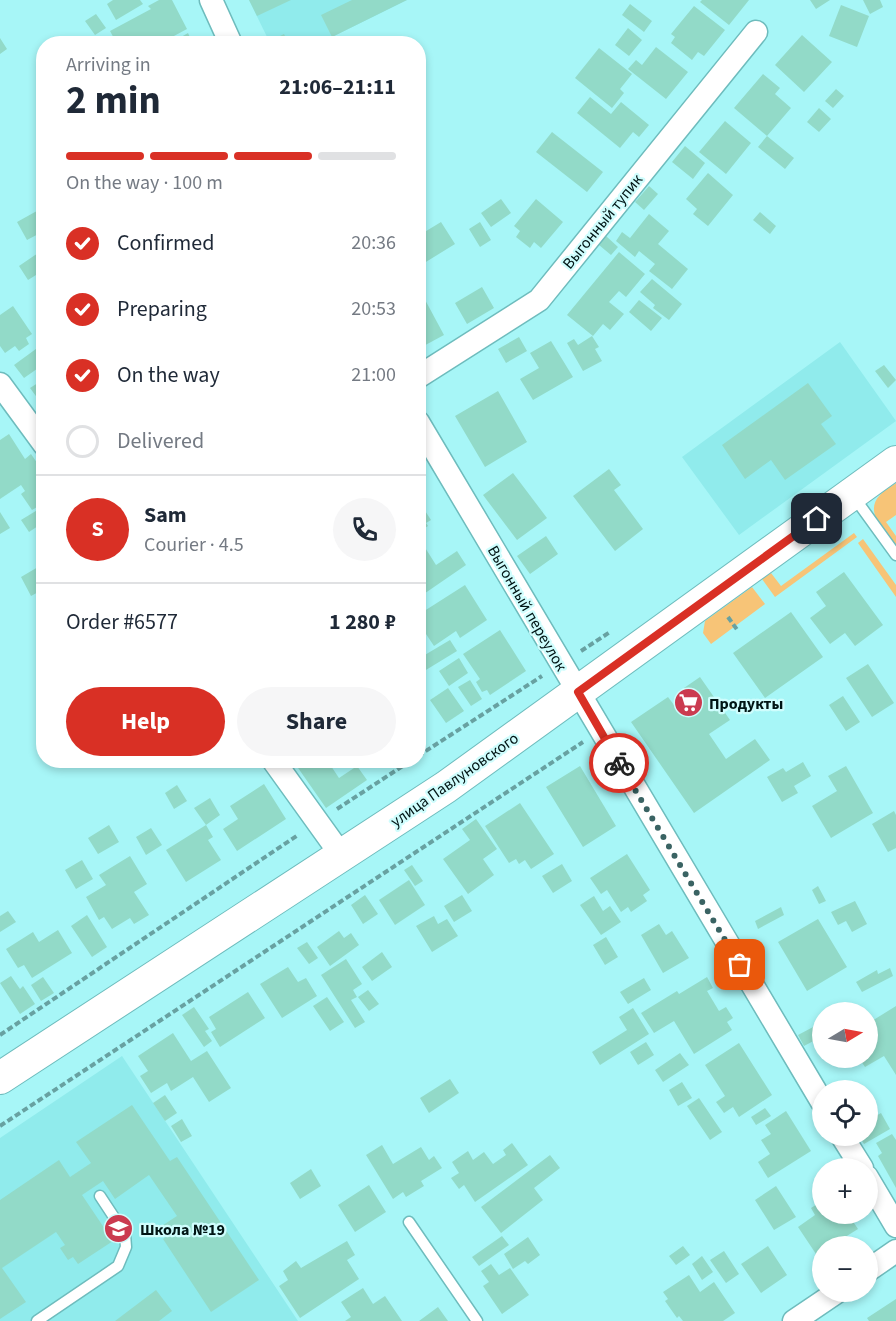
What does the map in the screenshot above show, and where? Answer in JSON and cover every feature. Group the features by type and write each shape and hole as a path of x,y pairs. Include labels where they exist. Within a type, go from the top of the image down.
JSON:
{"street":[{"path":"211,0 227,36"},
{"name":"Выгонный тупик","path":"426,372 539,300 756,32"},
{"path":"0,384 36,433"},
{"name":"Выгонный переулок","path":"426,436 812,1085"},
{"name":"улица Павлуновского","path":"0,1078 446,787 896,462"},
{"path":"279,768 342,856"},
{"path":"878,1196 896,1226"},
{"path":"878,1263 896,1251"},
{"path":"794,1321 822,1302"}],"lane":[{"path":"852,494 896,555"},
{"path":"37,1321 118,1266 126,1247 125,1234 100,1196"},
{"path":"409,1222 477,1321"}],"path":[{"path":"0,1126 600,730"},
{"path":"0,1035 400,768"}],"shaded area":[{"path":"249,0 407,0 334,36 267,36"},
{"path":"840,342 896,421 739,535 682,457"},
{"path":"896,483 896,515 886,522 896,536 896,546 882,529 874,508 880,495"},
{"path":"854,533 857,537 775,597 762,579 771,573 781,586"},
{"path":"863,539 896,585 896,597 858,543"},
{"path":"752,587 765,604 711,644 703,633 705,621"},
{"name":"Школа №19","path":"122,1056 298,1321 0,1321 0,1138"}],"building":[{"path":"113,0 140,0 143,4 116,20 107,4"},
{"path":"159,0 172,0 187,29 174,36 113,36 110,31 151,9 148,6"},
{"path":"249,0 291,0 257,16"},
{"path":"352,0 407,0 334,36 332,36 321,15"},
{"path":"702,0 749,0 729,25 700,2"},
{"path":"810,0 830,0 816,9"},
{"path":"863,0 880,0 883,7 870,14"},
{"path":"630,4 652,21 644,32 622,15"},
{"path":"841,5 869,16 857,47 829,36"},
{"path":"694,6 725,30 704,56 698,52 692,60 671,43 675,37 671,34"},
{"path":"96,14 106,28 95,35 85,21"},
{"path":"628,28 642,40 629,56 615,45"},
{"path":"802,35 832,62 804,92 775,65"},
{"path":"0,38 7,49 0,54"},
{"path":"656,47 688,72 666,99 628,69 636,60 642,65"},
{"path":"599,48 632,74 620,89 624,93 612,108 575,78"},
{"path":"763,74 780,88 775,94 791,108 767,136 734,108"},
{"path":"836,89 844,96 833,108 825,101"},
{"path":"590,97 611,114 621,102 649,125 639,137 633,132 620,148 577,113"},
{"path":"819,108 831,119 819,132 807,122"},
{"path":"725,121 751,143 726,174 699,152"},
{"path":"552,132 603,172 587,192 536,152"},
{"path":"767,136 794,158 785,169 758,147"},
{"path":"685,146 705,163 693,179 672,162"},
{"path":"708,173 733,195 708,226 693,214 697,209 686,199"},
{"path":"649,186 658,194 644,210 635,202"},
{"path":"501,199 511,213 491,227 481,213"},
{"path":"536,199 563,222 541,248 534,242 530,248 516,237 520,231 514,226"},
{"path":"36,211 36,235 27,240 17,222"},
{"path":"760,212 776,226 770,234 753,220"},
{"path":"649,214 669,231 658,244 688,269 672,289 649,271 655,264 639,251 635,257 616,241 622,232 630,238"},
{"path":"441,222 455,244 426,262 426,231"},
{"path":"480,222 491,240 480,247 469,229"},
{"path":"606,236 618,247 611,255 599,245"},
{"path":"619,252 645,274 626,297 619,291 609,302 624,314 610,330 603,324 593,336 567,315"},
{"path":"36,254 36,275 28,280 19,266"},
{"path":"652,279 682,304 669,320 653,308 655,305 640,292"},
{"path":"482,287 494,308 467,324 455,303"},
{"path":"639,300 662,318 651,331 629,312"},
{"path":"426,302 444,335 426,345"},
{"path":"13,306 32,334 26,338 29,344 19,351 15,346 5,353 0,346 0,315"},
{"path":"592,336 599,347 595,349 602,361 583,371 567,343 574,339 578,345"},
{"path":"519,337 527,351 506,363 498,349"},
{"path":"551,341 573,377 533,400 520,379 539,368 530,353"},
{"path":"36,349 36,370 24,378 14,365"},
{"path":"884,365 896,380 888,388 875,371"},
{"path":"808,383 832,416 821,424 836,444 785,480 771,460 745,479 722,445"},
{"path":"36,384 36,396 30,388"},
{"path":"498,391 527,442 485,467 455,416"},
{"path":"9,434 25,459 31,454 36,461 36,508 32,510 21,494 25,491 21,485 0,499 0,440"},
{"path":"609,469 621,485 614,490 643,529 615,551 573,496"},
{"path":"513,473 547,518 517,540 483,495"},
{"path":"36,511 36,527 29,532 21,520"},
{"path":"0,512 10,528 0,534"},
{"path":"426,512 431,520 426,523"},
{"path":"546,536 558,554 530,574 517,556"},
{"path":"426,549 436,565 457,551 466,565 426,592"},
{"path":"36,568 36,593 31,596 21,577"},
{"path":"844,572 883,625 855,646 845,633 830,644 810,618 826,606 816,592"},
{"path":"465,585 487,620 460,638 456,631 434,646 426,634 426,610"},
{"path":"791,612 823,657 765,698 733,653"},
{"path":"500,630 526,671 490,695 487,690 482,692 476,682 480,679 463,654"},
{"path":"450,640 457,651 426,670 426,654"},
{"path":"459,658 468,673 449,686 439,671"},
{"path":"868,664 894,703 872,717 846,678"},
{"path":"700,677 730,720 709,734 726,759 755,739 770,760 694,813 631,722 668,697 674,705 688,695 684,688"},
{"path":"470,680 482,699 471,706 458,687"},
{"path":"448,688 464,711 446,723 430,700"},
{"path":"843,696 860,722 846,731 829,705"},
{"path":"803,762 811,776 794,786 798,793 782,802 767,777 783,768 786,772"},
{"path":"580,766 616,826 583,847 546,787"},
{"path":"846,766 873,813 831,838 812,806 837,791 828,776"},
{"path":"298,768 332,768 339,778 354,768 358,768 367,780 326,808"},
{"path":"264,784 286,819 237,851 223,829 238,819 230,806"},
{"path":"177,785 187,801 174,809 165,793"},
{"path":"210,798 220,815 206,825 194,808"},
{"path":"520,803 554,854 531,869 525,860 519,864 516,859 509,863 485,826"},
{"path":"894,811 896,848 888,852 872,824"},
{"path":"476,819 497,849 483,859 494,875 468,894 443,859 470,840 462,829"},
{"path":"109,825 119,842 98,854 88,838"},
{"path":"206,825 213,837 208,840 221,860 186,882 166,850"},
{"path":"151,828 162,845 146,855 136,837"},
{"path":"627,854 650,890 643,895 647,901 631,912 628,907 621,912 607,890 601,894 590,878"},
{"path":"130,856 147,884 134,892 149,915 134,924 130,918 112,929 104,917 99,920 86,897 106,885 99,875"},
{"path":"82,860 93,879 76,889 65,870"},
{"path":"562,864 572,881 553,893 542,876"},
{"path":"412,865 423,881 415,886 404,870"},
{"path":"409,880 425,905 395,925 379,900"},
{"path":"818,886 826,901 819,904 812,890"},
{"path":"365,895 378,914 363,924 351,905"},
{"path":"462,895 472,911 454,922 444,906"},
{"path":"594,896 603,911 610,906 621,922 601,935 580,905"},
{"path":"855,901 867,924 852,932 846,921 838,925 831,912"},
{"path":"781,907 784,915 758,929 755,921"},
{"path":"8,911 16,922 0,932 0,916"},
{"path":"87,915 107,947 92,957 71,926"},
{"path":"434,916 438,924 447,919 458,936 432,952 416,926"},
{"path":"818,919 847,967 807,991 778,942"},
{"path":"659,924 666,935 672,931 689,958 663,973 641,935"},
{"path":"58,930 72,953 32,978 24,965 18,968 6,949 33,932 39,942"},
{"path":"339,931 344,938 351,933 359,945 330,966 317,947"},
{"path":"606,937 618,957 605,965 593,945"},
{"path":"307,942 318,958 309,964 297,948"},
{"path":"382,952 392,967 372,981 362,967"},
{"path":"346,959 362,984 353,990 357,997 351,1000 365,1022 355,1028 321,975"},
{"path":"288,967 298,982 306,978 317,996 282,1018 260,984"},
{"path":"890,968 893,976 862,992 856,982 877,970 878,974"},
{"path":"11,976 20,989 23,986 35,1004 20,1014 0,983"},
{"path":"43,977 54,993 41,1001 31,985"},
{"path":"707,977 713,988 707,991 719,1011 726,1007 733,1018 727,1022 732,1030 694,1054 674,1021 654,1033 641,1013 677,991 679,994"},
{"path":"644,978 651,990 628,1004 620,992"},
{"path":"368,990 379,1004 369,1011 358,997"},
{"path":"248,992 265,1018 220,1047 211,1032 216,1029 209,1017"},
{"path":"327,997 344,1022 330,1031 313,1006"},
{"path":"896,1006 896,1075 884,1056 878,1059 878,1017"},
{"path":"194,1007 209,1029 205,1031 212,1041 204,1047 182,1015"},
{"path":"633,1008 649,1034 600,1065 592,1052 627,1030 619,1017"},
{"path":"812,1028 812,1042 804,1046 798,1035"},
{"path":"173,1033 191,1061 207,1051 231,1088 209,1102 193,1077 171,1091 167,1083 151,1093 140,1076 148,1071 138,1056"},
{"path":"646,1042 654,1055 638,1065 630,1052"},
{"path":"739,1043 772,1095 739,1117 733,1107 724,1113 716,1102 725,1096 705,1065"},
{"path":"680,1053 689,1065 663,1082 655,1070"},
{"path":"450,1079 459,1093 429,1113 420,1098"},
{"path":"682,1082 692,1098 678,1106 669,1090"},
{"path":"165,1095 177,1113 165,1121 153,1103"},
{"path":"699,1098 722,1132 710,1140 687,1106"},
{"path":"132,1105 170,1161 177,1157 259,1280 211,1312 163,1239 166,1237 160,1227 177,1216 149,1175 115,1199 103,1181 82,1195 113,1241 78,1264 73,1257 68,1260 60,1248 65,1245 56,1232 2,1268 26,1302 0,1319 0,1200 59,1160 70,1177 91,1163 76,1142"},
{"path":"765,1108 771,1116 756,1125 751,1117"},
{"path":"786,1111 811,1151 768,1178 758,1162 770,1154 761,1140 771,1134 765,1125"},
{"path":"881,1113 890,1129 878,1136 878,1115"},
{"path":"182,1119 192,1136 181,1142 171,1126"},
{"path":"892,1134 896,1140 896,1188 878,1156 882,1153 878,1142"},
{"path":"512,1143 528,1165 475,1202 464,1185 459,1189 451,1178 459,1173 452,1162 468,1151 473,1160 484,1152 493,1164 506,1155 503,1150"},
{"path":"382,1145 393,1164 421,1147 429,1160 434,1156 442,1168 421,1181 424,1186 406,1197 403,1192 393,1199 366,1155"},
{"path":"550,1155 560,1168 534,1188 543,1200 501,1233 481,1207"},
{"path":"311,1169 321,1186 300,1199 290,1183"},
{"path":"369,1185 386,1212 355,1232 338,1205"},
{"path":"776,1186 796,1217 774,1230 755,1200"},
{"path":"812,1217 812,1224 855,1224 858,1229 847,1236 812,1236 812,1248 798,1227"},
{"path":"502,1236 509,1245 479,1266 472,1257"},
{"path":"528,1237 540,1255 528,1264 525,1261 513,1269 504,1254"},
{"path":"347,1241 355,1255 347,1260 359,1279 300,1318 279,1286 288,1280 283,1271 296,1261 301,1268"},
{"path":"683,1246 690,1255 676,1265 669,1256"},
{"path":"768,1246 787,1275 761,1293 741,1264"},
{"path":"724,1251 739,1274 726,1283 710,1260"},
{"path":"702,1256 713,1272 702,1280 692,1264"},
{"path":"491,1264 499,1275 510,1268 529,1295 502,1314 483,1286 489,1282 481,1271"},
{"path":"689,1275 700,1292 714,1282 735,1313 723,1321 683,1321 679,1316 677,1318 665,1301 668,1299 663,1292"},
{"path":"363,1288 373,1304 385,1296 402,1321 345,1321 351,1317 341,1302"},
{"path":"156,1290 172,1311 159,1321 115,1321"},
{"path":"896,1299 896,1321 869,1321 867,1318"},
{"path":"438,1307 448,1321 419,1321"}],"way so far":[{"path":"619,763 740,965"}],"place":[{"name":"Продукты","path":"688,703"},
{"name":"Школа №19","path":"119,1229"}],"route":[{"path":"619,763 578,692 817,519"}]}
